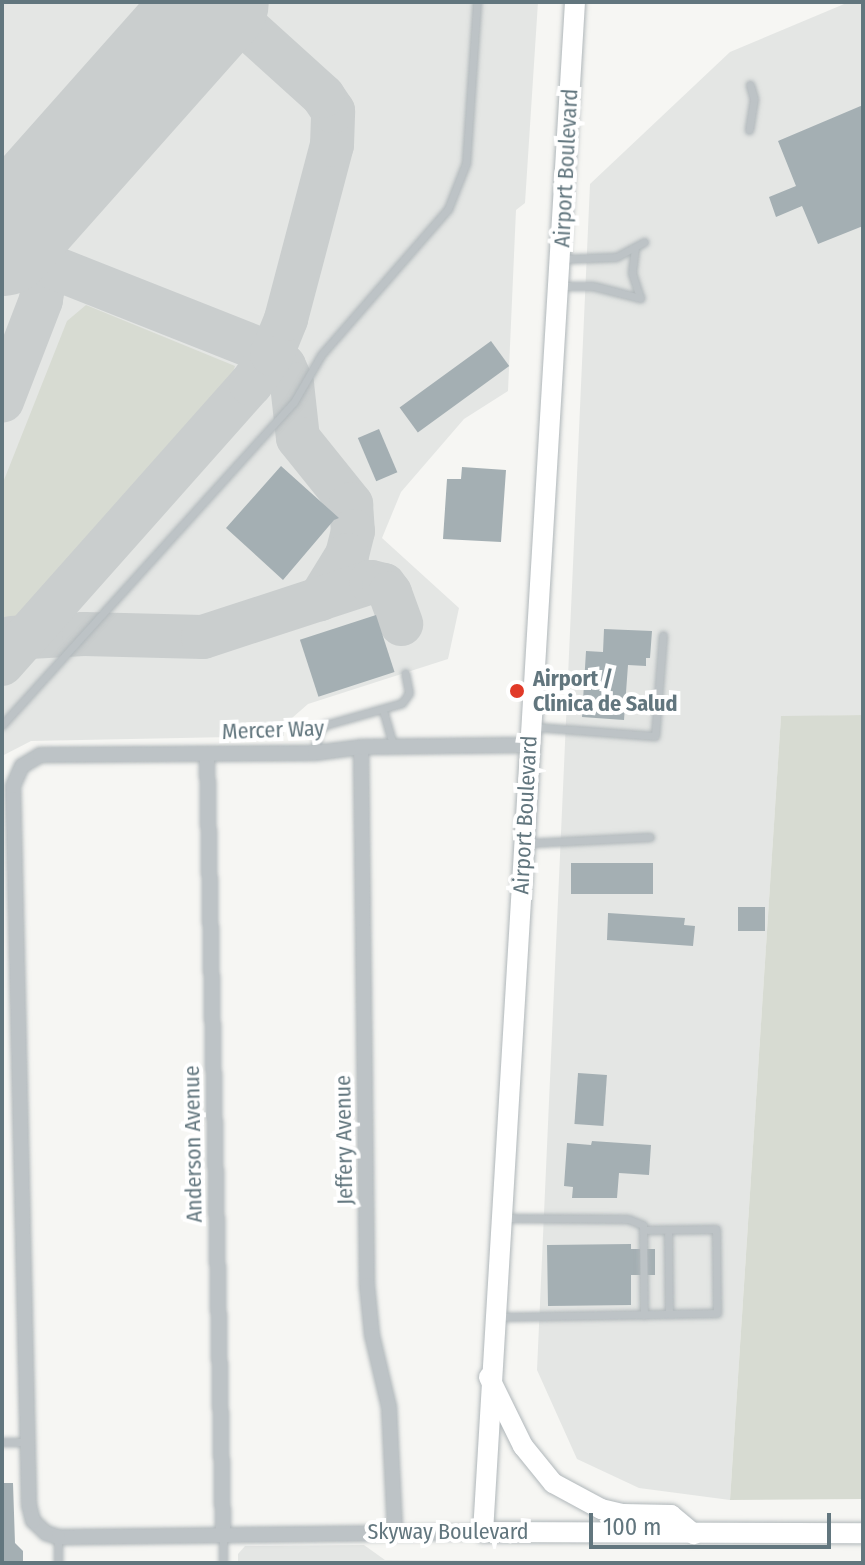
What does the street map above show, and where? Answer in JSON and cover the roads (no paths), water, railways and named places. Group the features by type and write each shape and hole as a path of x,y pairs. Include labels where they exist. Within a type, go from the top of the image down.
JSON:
{"main road":[{"name":"Airport Boulevard","path":"483,1532 489,1377 575,2"},
{"path":"489,1377 523,1446 553,1483 601,1509 623,1514 671,1515 694,1534"},
{"name":"Skyway Boulevard","path":"483,1532 863,1533"}],"street":[{"name":"Mercer Way","path":"28,1442 13,786 22,766 40,755 315,753 530,736"},
{"name":"Jeffery Avenue","path":"361,747 367,1285 372,1335 389,1407 395,1531"},
{"name":"Anderson Avenue","path":"207,754 223,1533"},
{"name":"Skyway Boulevard","path":"28,1442 29,1505 36,1526 58,1537 483,1532"}],"lane":[{"path":"2,725 294,402 321,355 448,209 466,163 477,2"},
{"path":"749,130 754,99 750,85"},
{"path":"560,259 605,258 644,242"},
{"path":"559,286 593,286 640,298 632,273 635,248"},
{"path":"530,736 655,736 663,635"},
{"path":"315,753 317,735 325,725 383,710 407,698 409,687 405,673"},
{"path":"383,710 393,746"},
{"path":"523,843 650,837"},
{"path":"500,1218 628,1219 643,1225 644,1315"},
{"path":"494,1317 717,1313 716,1229 643,1230"},
{"path":"668,1230 669,1314"},
{"path":"2,1442 28,1442"},
{"path":"223,1533 223,1563"},
{"path":"58,1537 58,1563"}],"place":[{"name":"Airport / Clinica de Salud","path":"517,691"}]}
